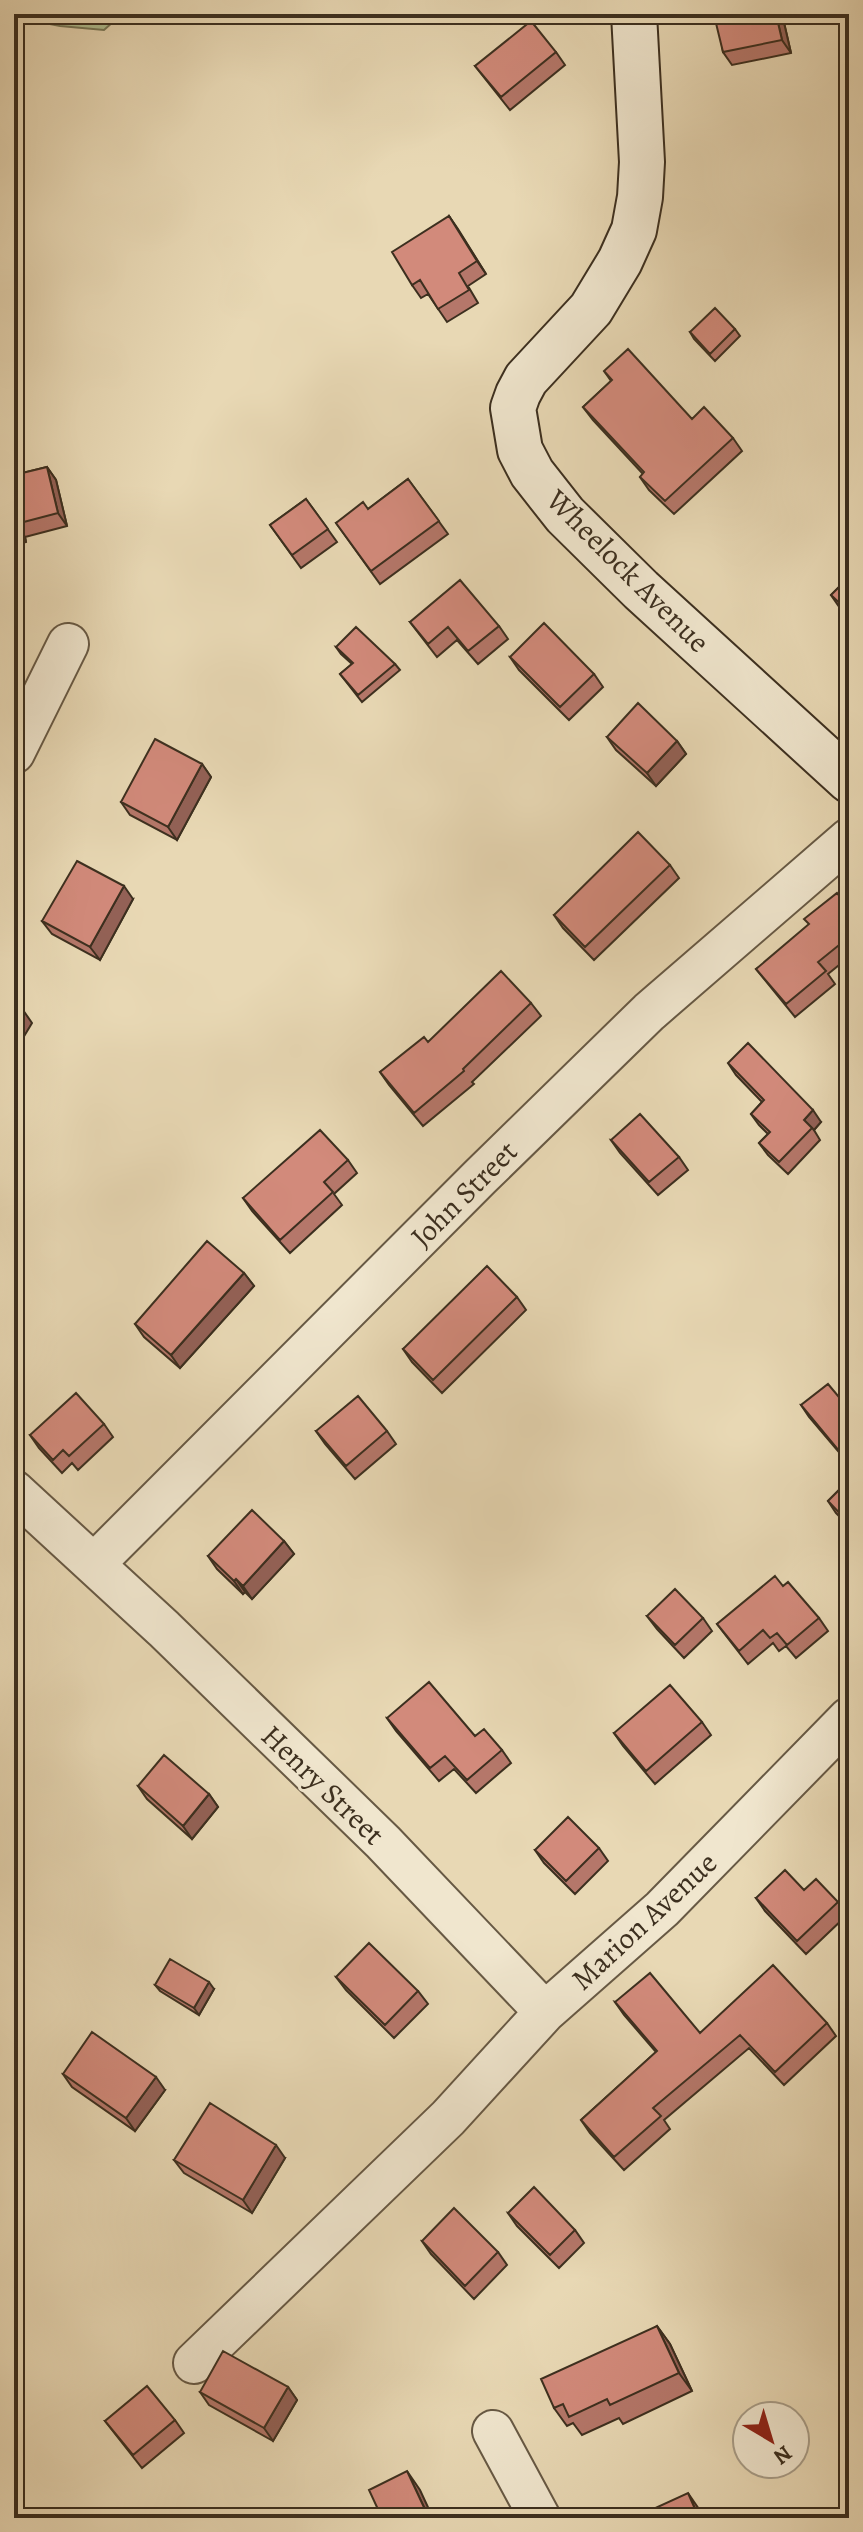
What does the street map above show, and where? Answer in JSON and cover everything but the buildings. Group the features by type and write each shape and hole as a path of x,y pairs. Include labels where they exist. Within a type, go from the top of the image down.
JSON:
{"street":[{"name":"Wheelock Avenue","path":"634,14 642,162 634,230 620,261 591,309 526,379 518,394 513,408 520,450 532,473 575,526 849,780"},
{"path":"14,753 68,644"},
{"name":"John Street","path":"94,1564 649,1012 849,839"},
{"name":"Henry Street","path":"14,1491 164,1629 383,1842 545,2012"},
{"name":"Marion Avenue","path":"194,2363 441,2125 545,2012 662,1909 849,1718"},
{"path":"493,2431 540,2518"}],"green space":[{"path":"14,14 122,14 104,30 60,26 14,17"}]}
